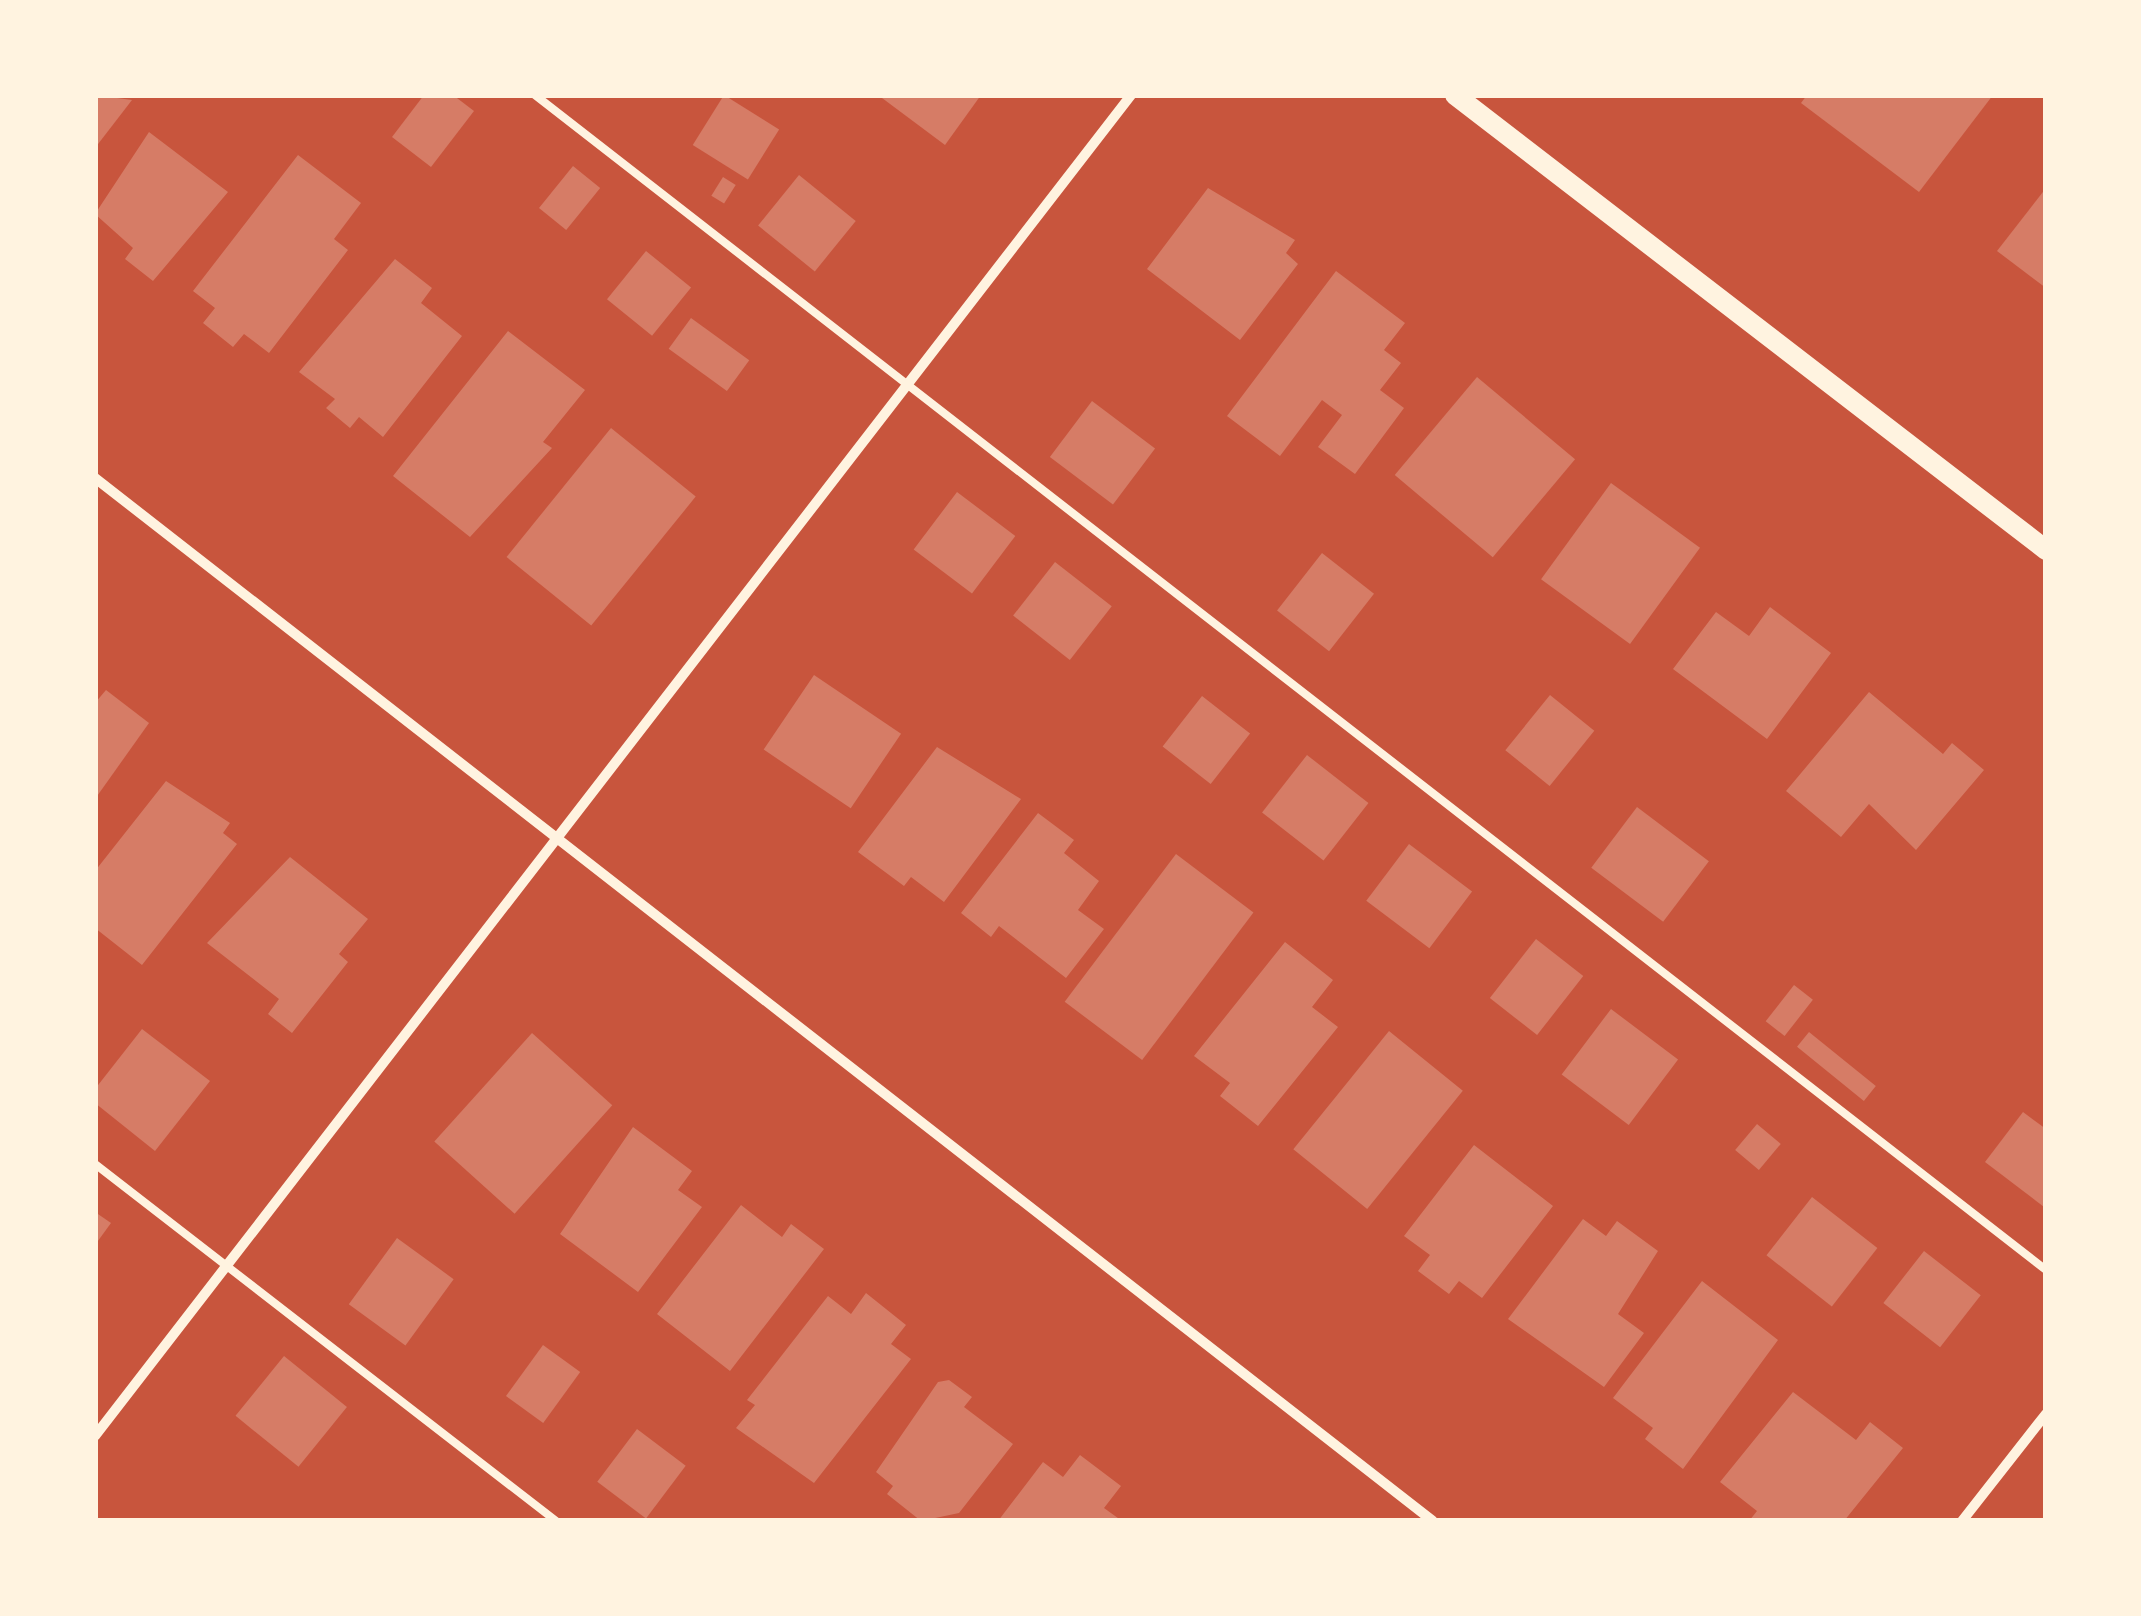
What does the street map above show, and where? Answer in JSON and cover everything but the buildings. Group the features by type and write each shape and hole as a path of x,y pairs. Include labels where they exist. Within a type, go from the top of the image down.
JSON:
{"main road":[{"path":"1455,95 2046,550"}],"street":[{"path":"95,1436 1131,95"},
{"path":"95,478 1433,1521"},
{"path":"1962,1521 2046,1414"}],"lane":[{"path":"534,95 2046,1270"},
{"path":"95,1164 556,1521"}]}
